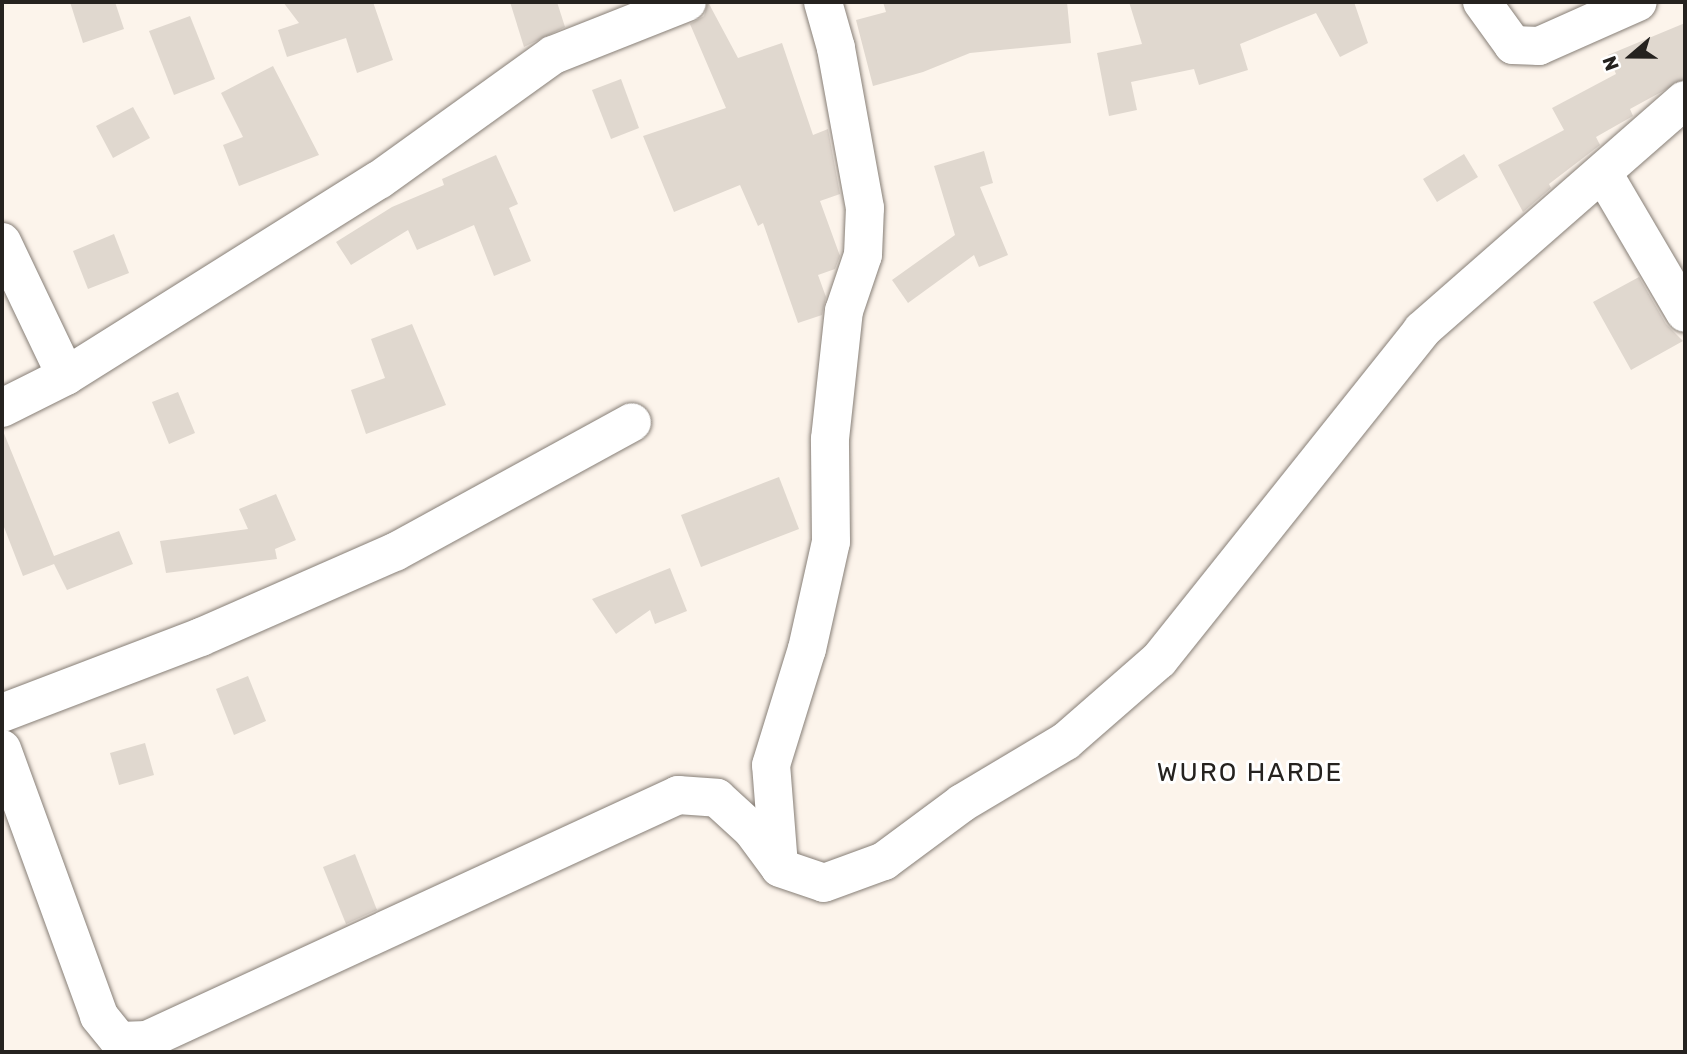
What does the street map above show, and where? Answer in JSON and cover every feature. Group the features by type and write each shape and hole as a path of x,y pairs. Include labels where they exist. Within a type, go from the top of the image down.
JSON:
{"street":[{"path":"2,408 66,376 379,180 553,55 687,2"},
{"path":"780,868 771,765 807,649 831,542 833,414 844,311 863,255 865,208 823,2"},
{"path":"1482,2 1513,44 1539,46 1638,2"},
{"path":"2,750 99,1016 119,1041 147,1040 678,795 717,798 752,830 780,868 824,883 884,861 962,803 1066,741 1159,660 1422,330 1685,100"},
{"path":"1603,173 1685,313"},
{"path":"2,242 66,376"},
{"path":"2,713 201,638 395,552 632,422"}],"building":[{"path":"70,2 115,2 124,29 83,43"},
{"path":"283,2 373,2 393,60 357,73 346,38 287,57 278,30 299,23"},
{"path":"510,2 557,2 565,27 524,47"},
{"path":"708,2 738,58 782,43 813,135 828,129 840,194 820,201 840,256 835,269 818,275 826,297 822,315 798,323 763,223 758,226 740,185 674,212 643,136 726,108 690,24 704,16"},
{"path":"883,2 1067,2 1071,43 970,53 923,72 873,86 856,20 886,12"},
{"path":"1129,2 1354,2 1368,43 1340,57 1316,13 1240,44 1248,70 1199,85 1194,69 1131,82 1137,110 1109,116 1097,53 1142,44"},
{"path":"190,16 215,79 174,95 149,31"},
{"path":"1685,23 1685,79 1630,109 1633,116 1596,137 1600,145 1549,184 1551,188 1523,212 1498,165 1564,130 1552,108 1616,74 1608,55"},
{"path":"273,66 319,155 239,186 223,145 243,137 221,93"},
{"path":"621,79 639,128 611,139 592,90"},
{"path":"133,107 150,138 113,158 96,126"},
{"path":"984,151 993,183 980,187 1008,255 979,267 974,255 908,303 892,280 955,235 934,166"},
{"path":"1464,154 1478,177 1437,202 1423,179"},
{"path":"496,155 518,204 509,208 531,261 494,276 474,225 417,250 408,230 351,265 336,242 392,207 444,185 442,179"},
{"path":"114,234 129,273 88,289 73,251"},
{"path":"1639,277 1666,324 1683,341 1631,370 1593,302"},
{"path":"412,324 446,405 366,434 351,390 385,378 371,339"},
{"path":"178,392 195,433 169,444 152,402"},
{"path":"3,431 54,556 119,531 133,564 67,590 54,564 23,576 2,522"},
{"path":"779,477 799,529 701,567 681,515"},
{"path":"276,494 296,540 275,549 277,559 166,573 160,541 248,529 239,509"},
{"path":"670,568 687,611 655,624 650,610 616,634 592,599"},
{"path":"248,676 266,721 234,735 216,689"},
{"path":"145,743 154,775 119,785 110,753"},
{"path":"355,854 377,910 346,924 323,867"}],"district":[{"name":"WURO HARDE","path":"1250,773"}]}
